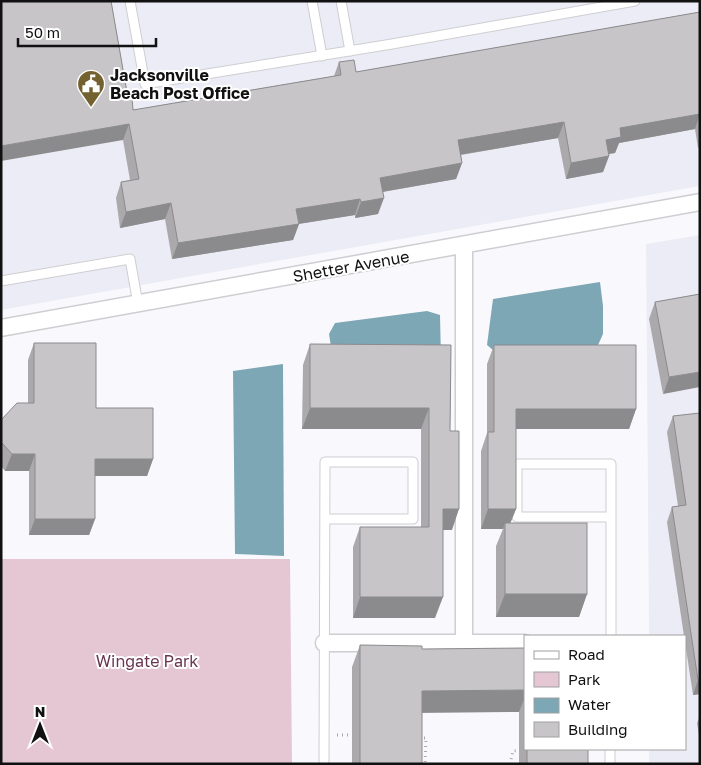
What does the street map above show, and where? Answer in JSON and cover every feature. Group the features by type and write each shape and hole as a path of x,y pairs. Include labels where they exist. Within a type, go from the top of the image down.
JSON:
{"street":[{"name":"Shetter Avenue","path":"1,328 700,202"},
{"path":"464,246 464,644"},
{"path":"324,643 524,643"}],"lane":[{"path":"130,1 145,84 322,56 635,1"},
{"path":"312,1 322,56"},
{"path":"341,1 350,51"},
{"path":"1,281 130,259 138,304"},
{"path":"324,764 325,462 413,462 413,519 325,519"},
{"path":"611,517 518,516 518,464 611,464 611,517 611,635"},
{"path":"610,750 610,764"}],"path":[{"path":"324,734 361,736"},
{"path":"416,738 426,738 425,764"},
{"path":"510,764 513,751 532,750"}],"shaded area":[{"path":"1,1 700,1 700,186 1,310"},
{"path":"700,235 700,764 649,764 649,750 686,750 686,635 649,635 646,244"}],"green space":[{"name":"Wingate Park","path":"1,559 290,559 292,764 1,764"}],"water":[{"path":"600,282 603,306 603,334 593,356 505,360 487,345 493,299"},
{"path":"427,311 440,315 441,359 332,353 329,334 335,323"},
{"path":"283,364 284,556 235,554 233,371"}],"building":[{"path":"1,1 111,1 128,98 132,98 133,110 341,75 339,62 354,60 356,72 700,12 700,114 620,128 621,137 606,140 609,156 571,163 564,122 458,140 462,163 380,178 384,198 361,202 360,199 296,209 299,224 178,243 171,203 126,212 121,182 139,179 129,124 1,146"},
{"path":"700,294 700,372 669,377 655,302"},
{"path":"34,343 96,343 96,408 153,408 153,459 95,459 95,519 35,519 35,454 12,454 1,442 1,420 17,403 34,403"},
{"path":"310,344 451,345 450,431 459,431 459,509 443,509 443,597 360,597 360,527 429,527 429,408 310,408"},
{"path":"494,345 636,345 636,409 516,409 516,509 488,509 488,432 494,432"},
{"path":"700,413 700,680 698,680 672,507 686,505 673,416"},
{"path":"505,523 587,523 587,594 505,594"},
{"path":"360,645 422,646 422,649 524,648 524,690 422,691 422,764 360,764"},
{"path":"527,750 588,750 588,764 527,764"}],"place":[{"name":"Jacksonville Beach Post Office","path":"91,108"}]}
